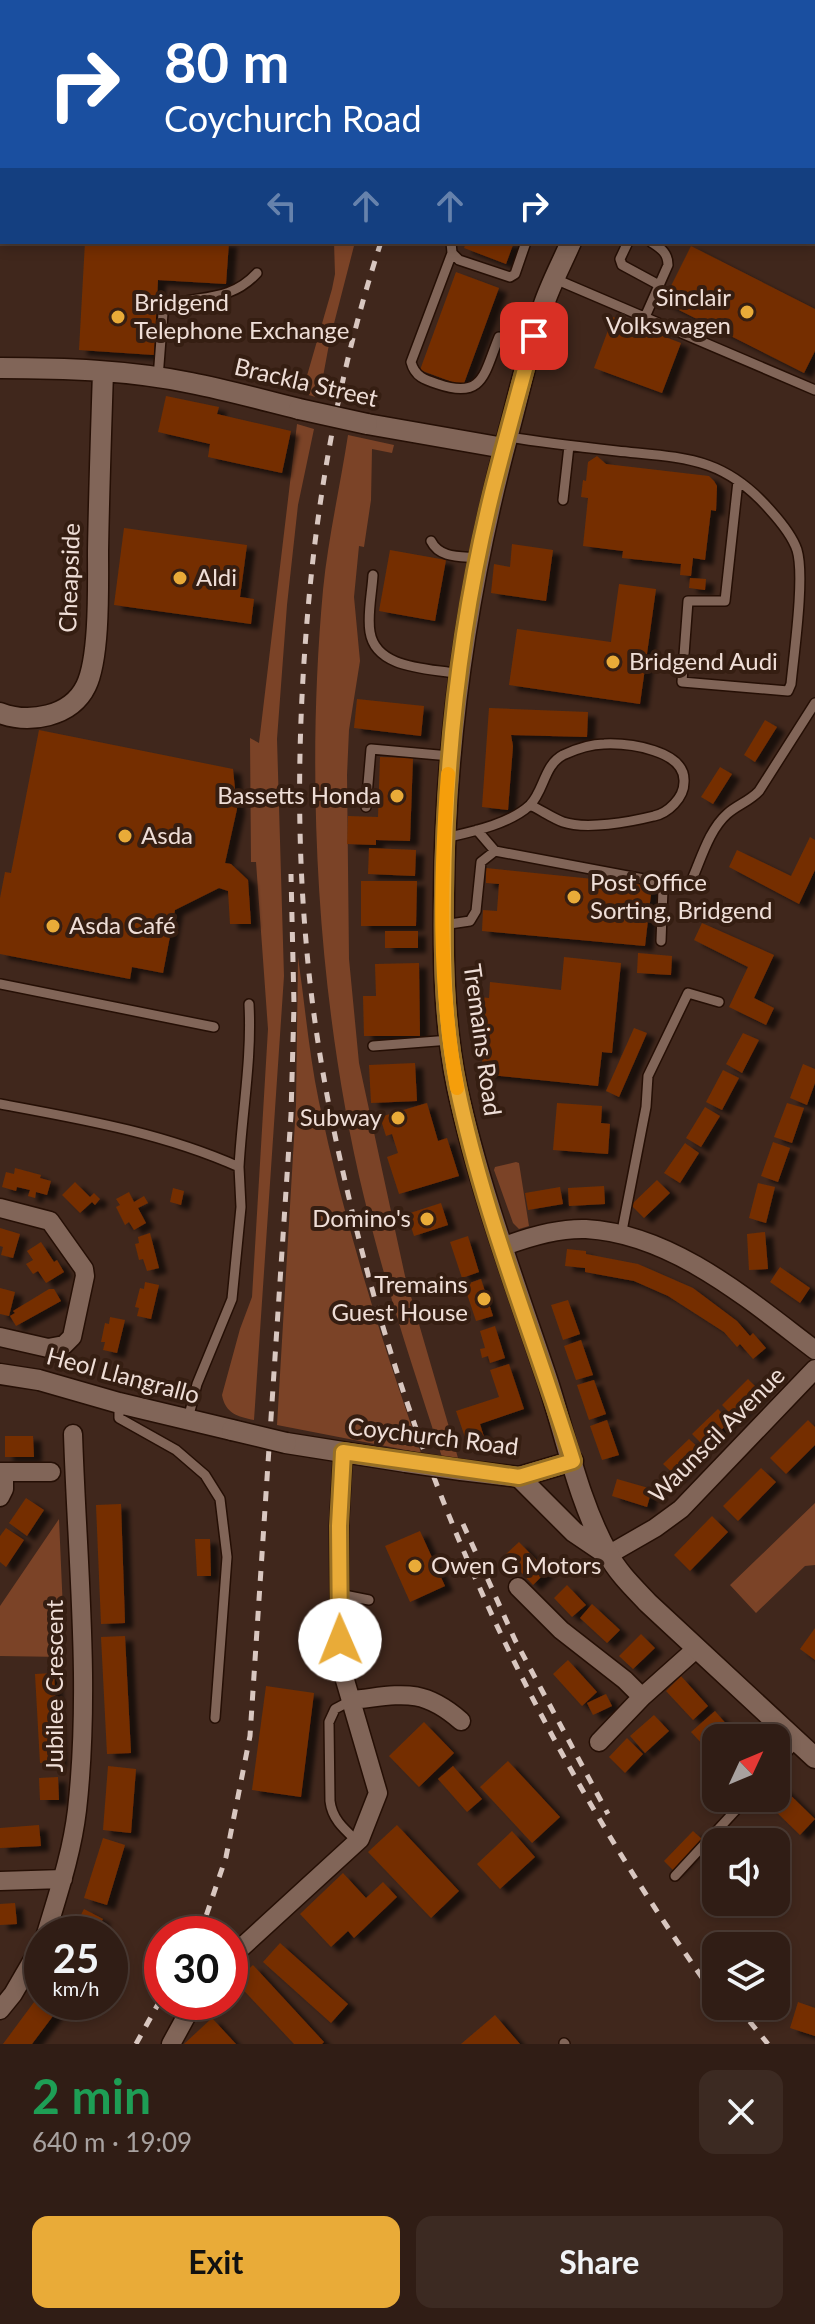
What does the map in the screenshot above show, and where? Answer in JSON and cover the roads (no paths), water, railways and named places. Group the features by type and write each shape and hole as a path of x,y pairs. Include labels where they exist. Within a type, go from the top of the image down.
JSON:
{"main road":[{"name":"Tremains Road","path":"570,244 543,305 479,558 459,674 450,756 443,925 445,999 457,1085 476,1166 573,1461"},
{"name":"Brackla Street","path":"0,368 103,372 190,382 367,424 506,442"},
{"name":"Cheapside","path":"0,713 43,717 59,712 78,699 87,684 96,630 103,372"},
{"name":"Heol Llangrallo","path":"0,1374 39,1380 232,1430"},
{"name":"Coychurch Road","path":"232,1430 286,1443 519,1477 573,1461"},
{"path":"573,1461 594,1524 608,1555 625,1580 815,1758"},
{"path":"519,1477 574,1532 608,1555"}],"street":[{"path":"0,1208 50,1221 84,1269 85,1276 72,1337 64,1345 48,1348 0,1337"},
{"path":"502,1247 529,1237 584,1229 621,1236 669,1252 693,1264 815,1350"},
{"name":"Waunscil Avenue","path":"608,1555 681,1509 815,1369"},
{"name":"Jubilee Crescent","path":"52,1916 77,1813 83,1719 73,1434"},
{"path":"248,1941 357,1841 378,1793 340,1663 339,1526 343,1452"},
{"path":"0,1497 4,1489 2,1472 51,1472"},
{"path":"518,1587 561,1630 642,1697"},
{"path":"599,1742 642,1697 697,1648"},
{"path":"352,1700 415,1694 443,1705 461,1721"},
{"path":"0,1881 63,1879"},
{"path":"0,2010 24,1975"},
{"path":"171,2044 184,2020"}],"lane":[{"path":"451,248 459,260 510,277 515,274 525,244"},
{"path":"627,244 620,259 622,265 659,285"},
{"path":"645,317 668,257 653,244"},
{"path":"451,248 411,362 413,370 422,379 456,391 467,391 484,373 499,337"},
{"path":"158,378 163,313 167,305 229,295 257,273"},
{"path":"555,279 815,390"},
{"path":"506,442 693,459 712,466 738,481 758,494 779,518 797,550 799,570 790,689 682,682 688,601 725,601 738,481"},
{"path":"563,500 569,446"},
{"path":"431,541 435,549 445,555 479,558"},
{"path":"373,575 370,632 376,648 397,663 459,674"},
{"path":"693,877 713,833 725,815 759,791 815,703"},
{"path":"445,838 499,823 530,805 559,757 579,748 605,744 651,750 671,757 682,769 684,782 681,795 665,813 655,816 600,825 564,823 530,805"},
{"path":"366,807 371,749 450,756"},
{"path":"477,830 495,851 657,883 663,889 661,941"},
{"path":"443,925 470,921 476,911 481,862 495,851"},
{"path":"0,984 214,1027"},
{"path":"621,1236 646,1107 648,1076 688,993 719,1002"},
{"path":"187,1420 197,1384 232,1299 241,1207 239,1167 249,1069 249,1004"},
{"path":"373,1046 451,1040"},
{"path":"0,1104 107,1125 177,1144 239,1167"},
{"path":"119,1403 119,1418 176,1450 205,1475 220,1499 227,1557 215,1718"},
{"path":"339,1594 369,1600"},
{"path":"352,1700 335,1709 329,1722 330,1801 331,1813 357,1841"},
{"path":"790,1749 797,1741"},
{"path":"675,1876 734,1812"}],"railway":[{"path":"380,244 341,387 323,485 303,672 300,749 303,903 309,974 328,1103 377,1306 410,1412 492,1616 541,1715 595,1811 702,1977"},
{"path":"206,1916 226,1857 250,1736 291,1115 294,1005 291,874"},
{"path":"463,1524 515,1640 608,1814"},
{"path":"136,2044 149,2020"},
{"path":"748,2020 768,2044"}],"place":[{"name":"Sinclair Volkswagen","path":"747,312"},
{"name":"Bridgend Telephone Exchange","path":"118,317"},
{"name":"Aldi","path":"180,578"},
{"name":"Bridgend Audi","path":"613,662"},
{"name":"Bassetts Honda","path":"397,796"},
{"name":"Asda","path":"125,836"},
{"name":"Post Office Sorting, Bridgend","path":"574,897"},
{"name":"Asda Café","path":"53,926"},
{"name":"Subway","path":"398,1118"},
{"name":"Domino's","path":"427,1219"},
{"name":"Tremains Guest House","path":"484,1299"},
{"name":"Owen G Motors","path":"415,1566"}]}
